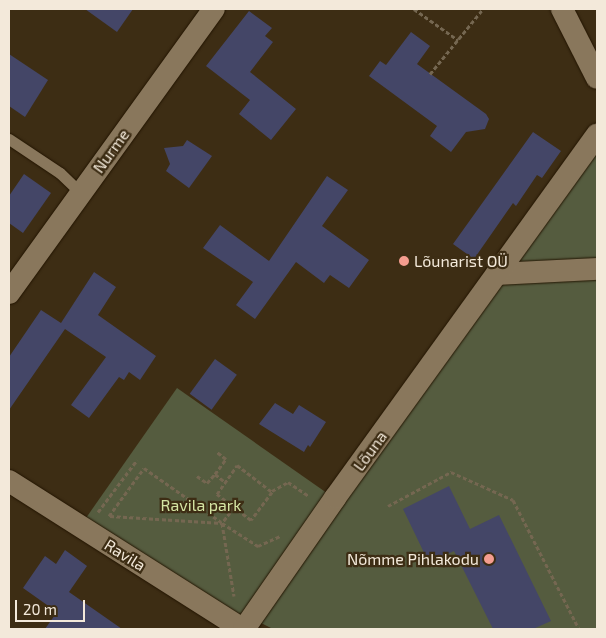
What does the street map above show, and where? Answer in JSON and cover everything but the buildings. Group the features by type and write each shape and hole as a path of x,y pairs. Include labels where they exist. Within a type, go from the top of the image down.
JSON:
{"street":[{"name":"Nurme","path":"9,293 214,9"},
{"path":"562,9 597,78"},
{"name":"Lõuna","path":"241,628 597,135"},
{"path":"497,274 597,269"},
{"name":"Ravila","path":"9,481 241,628"}],"lane":[{"path":"9,139 60,173 81,193"}],"path":[{"path":"414,9 458,40"},
{"path":"430,74 484,9"},
{"path":"197,476 207,483 226,458 217,452"},
{"path":"137,460 96,515 222,523"},
{"path":"272,492 237,465 217,494 251,520 272,492 288,482 327,510"},
{"path":"108,516 144,468 258,546 279,537 284,531"},
{"path":"388,506 451,472 513,500 578,629"},
{"path":"214,474 225,482"},
{"path":"234,506 222,523 241,628"}],"green space":[{"path":"593,143 597,151 597,629 273,629 261,623"},
{"name":"Ravila park","path":"177,388 335,499 244,629 227,629 80,526"}],"place":[{"name":"Lõunarist OÜ","path":"404,261"},
{"name":"Nõmme Pihlakodu","path":"489,559"}]}
